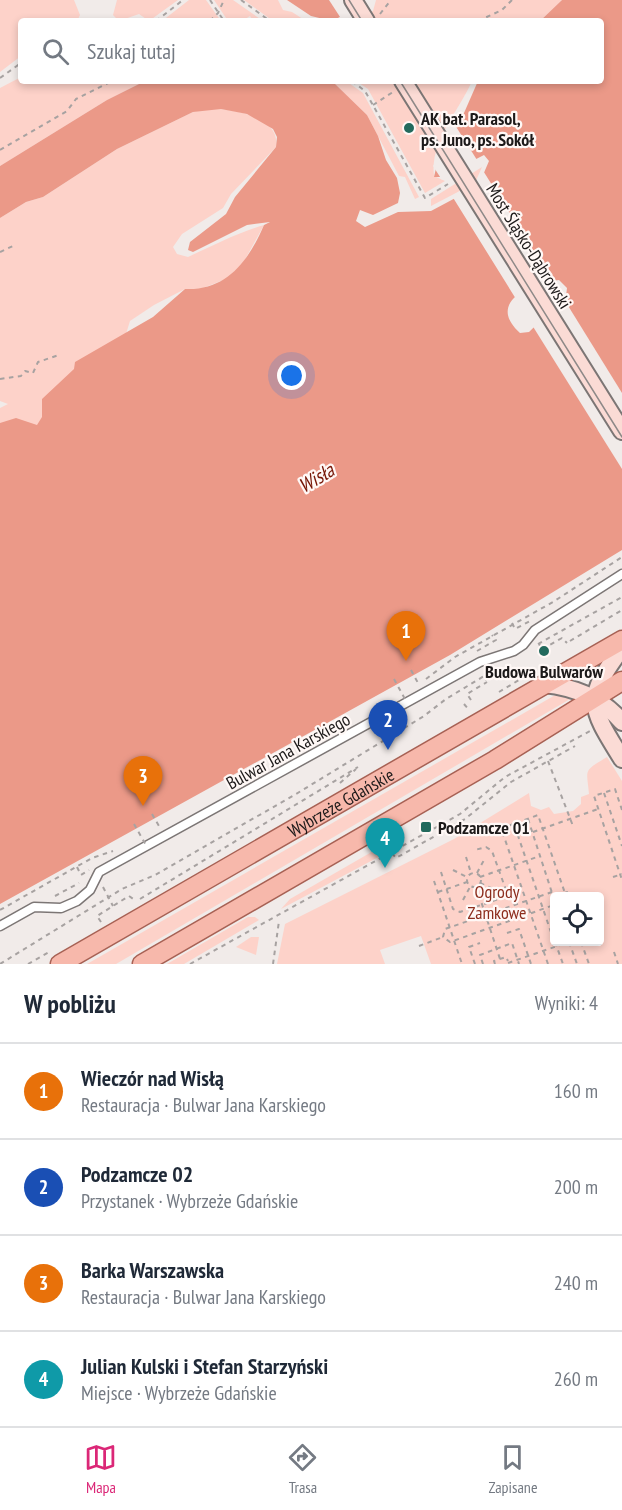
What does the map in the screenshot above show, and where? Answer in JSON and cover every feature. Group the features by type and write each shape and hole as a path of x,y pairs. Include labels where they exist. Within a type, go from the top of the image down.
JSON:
{"main road":[{"path":"353,0 364,18"},
{"name":"Most Śląsko-Dąbrowski","path":"400,86 622,431"},
{"name":"Wybrzeże Gdańskie","path":"55,958 622,640"},
{"path":"622,648 602,674 594,699 601,724 622,759"},
{"path":"142,964 505,754 622,681"},
{"path":"544,684 578,689 622,722"}],"street":[{"name":"Bulwar Jana Karskiego","path":"0,926 34,908 61,908 77,901 90,890 99,872 480,662 514,651 523,645 535,630 622,574"}],"path":[{"path":"160,18 183,0"},
{"path":"210,0 222,18"},
{"path":"213,18 224,0"},
{"path":"241,0 266,18"},
{"path":"377,18 391,0"},
{"path":"485,18 502,10 512,0"},
{"path":"0,78 18,65"},
{"path":"0,150 67,111 76,99 106,84"},
{"path":"356,84 365,91 424,198 448,184"},
{"path":"373,105 400,86"},
{"path":"0,252 15,245"},
{"path":"0,379 21,376 25,371 33,373 38,362 59,355"},
{"path":"399,694 512,623 553,602 622,557"},
{"path":"530,648 622,597"},
{"path":"548,646 562,638 568,642 622,610"},
{"path":"512,623 515,629 528,620"},
{"path":"482,648 495,640 492,635"},
{"path":"0,964 122,889 155,875 306,788 424,716 446,699 503,664"},
{"path":"411,670 418,683"},
{"path":"500,691 524,677 520,670"},
{"path":"471,699 467,694 487,683 485,675"},
{"path":"394,679 406,701"},
{"path":"464,704 468,711"},
{"path":"190,964 460,814 505,777 589,732"},
{"path":"392,852 396,858 465,819 511,782 575,746"},
{"path":"548,761 573,826"},
{"path":"127,906 358,767 338,785"},
{"path":"622,810 615,789 594,796 622,880"},
{"path":"604,793 622,846"},
{"path":"288,808 298,808 321,796"},
{"path":"532,832 598,809"},
{"path":"152,814 159,826 169,821"},
{"path":"548,964 501,828 538,815 565,892"},
{"path":"528,819 552,892"},
{"path":"134,824 147,847"},
{"path":"514,824 550,926"},
{"path":"616,828 622,826"},
{"path":"141,836 150,831"},
{"path":"0,910 77,867 122,846"},
{"path":"441,872 453,909 460,912 502,898 506,890 492,851 486,847 475,850"},
{"path":"480,877 540,856"},
{"path":"466,857 471,873"},
{"path":"477,873 484,860"},
{"path":"77,867 81,875 91,869"},
{"path":"453,870 467,877"},
{"path":"477,873 471,873 467,877 467,882 471,886 480,883"},
{"path":"477,873 480,883"},
{"path":"613,877 621,874"},
{"path":"434,881 462,964"},
{"path":"437,892 467,882"},
{"path":"53,897 79,883"},
{"path":"480,883 494,889"},
{"path":"463,900 471,886"},
{"path":"476,886 500,959"},
{"path":"443,938 444,931 450,928 550,893"},
{"path":"109,917 100,922 97,916 129,896 136,901"},
{"path":"419,946 443,938 447,941 454,940 550,907"},
{"path":"273,964 279,921"},
{"path":"507,933 519,929 531,964"},
{"path":"475,964 469,947 480,943"},
{"path":"483,964 480,955 512,944 519,964"},
{"path":"495,964 494,962 506,957 508,963 556,946 562,964"},
{"path":"570,946 577,964"},
{"path":"582,946 589,964"},
{"path":"614,952 618,964"},
{"path":"28,964 55,958"}],"green space":[{"path":"0,0 74,0 80,15 78,18 18,18 18,58 0,72"},
{"path":"117,0 178,0 153,18 145,18 139,14 128,18 116,18 113,15"},
{"path":"189,0 206,0 219,18 166,18"},
{"path":"214,0 233,0 259,18 250,16 226,18"},
{"path":"244,0 278,0 283,10 301,18 269,18"},
{"path":"376,0 562,0 543,18 360,18 373,11"},
{"path":"18,79 18,84 139,84 107,100 0,166 0,88"},
{"path":"335,84 350,84 363,93 419,197 415,199 405,177 399,176 367,115"},
{"path":"360,84 470,84 436,150 434,176 445,181 425,193 368,89"},
{"path":"209,108 230,110 263,121 276,136 276,147 231,194 223,208 182,234 173,247 177,254 188,257 235,235 264,225 242,265 226,279 198,290 185,289 154,305 130,321 126,334 91,354 50,428 0,428 0,408 8,404 0,401 0,218 26,202 43,197 117,149 193,112"},
{"path":"482,167 475,183 431,206 431,199"},
{"path":"557,694 577,695 116,964 87,964"},
{"name":"Ogrody Zamkowe","path":"607,757 622,781 622,964 431,964 421,936 380,950 385,964 277,964 285,924 454,839 529,793 531,806 541,810 549,807 554,814 573,811 581,804 581,797 589,794 587,775 590,769"},
{"path":"382,846 386,853 281,909 290,899"},
{"path":"248,917 255,917 259,920 184,964 167,964"},
{"path":"251,937 259,937 256,955 236,947"}],"water":[{"path":"287,0 373,0 338,18 311,16"},
{"name":"Wisła","path":"562,0 622,0 622,550 450,655 0,904 0,423 16,418 37,425 42,417 42,399 74,369 75,362 153,317 185,289 213,285 235,271 251,250 264,225 270,222 247,225 193,252 188,250 190,242 226,214 235,197 276,147 277,137 273,129 247,114 221,109 193,112 117,149 43,197 26,202 0,218 0,166 107,100 139,84 335,84 367,115 378,136 386,160 397,178 400,193 398,203 373,215 360,210 356,221 365,227 398,212 431,211 461,195 483,175 489,161 484,155 441,177 434,177 437,164 477,84 604,84 604,18 543,18","holes":["559,280 567,288 566,296 529,332 520,333 511,322 508,312 510,304 525,290"]}],"pier":[{"path":"329,0 376,0 345,18 341,18"},
{"path":"455,125 477,160 442,180 433,166"},
{"path":"482,169 554,284 516,299 452,196 476,181"},
{"path":"562,296 622,393 622,469 532,325"}],"tram line":[{"path":"349,0 360,18"},
{"path":"402,84 622,437"}],"place":[{"name":"AK bat. Parasol, ps. Juno, ps. Sokół","path":"409,128"},
{"name":"Budowa Bulwarów","path":"544,651"},
{"name":"Wieczór nad Wisłą","path":"406,661"},
{"name":"Podzamcze 02","path":"388,750"},
{"name":"Barka Warszawska","path":"143,806"},
{"name":"Podzamcze 01","path":"426,827"},
{"name":"Julian Kulski i Stefan Starzyński","path":"385,868"}]}
